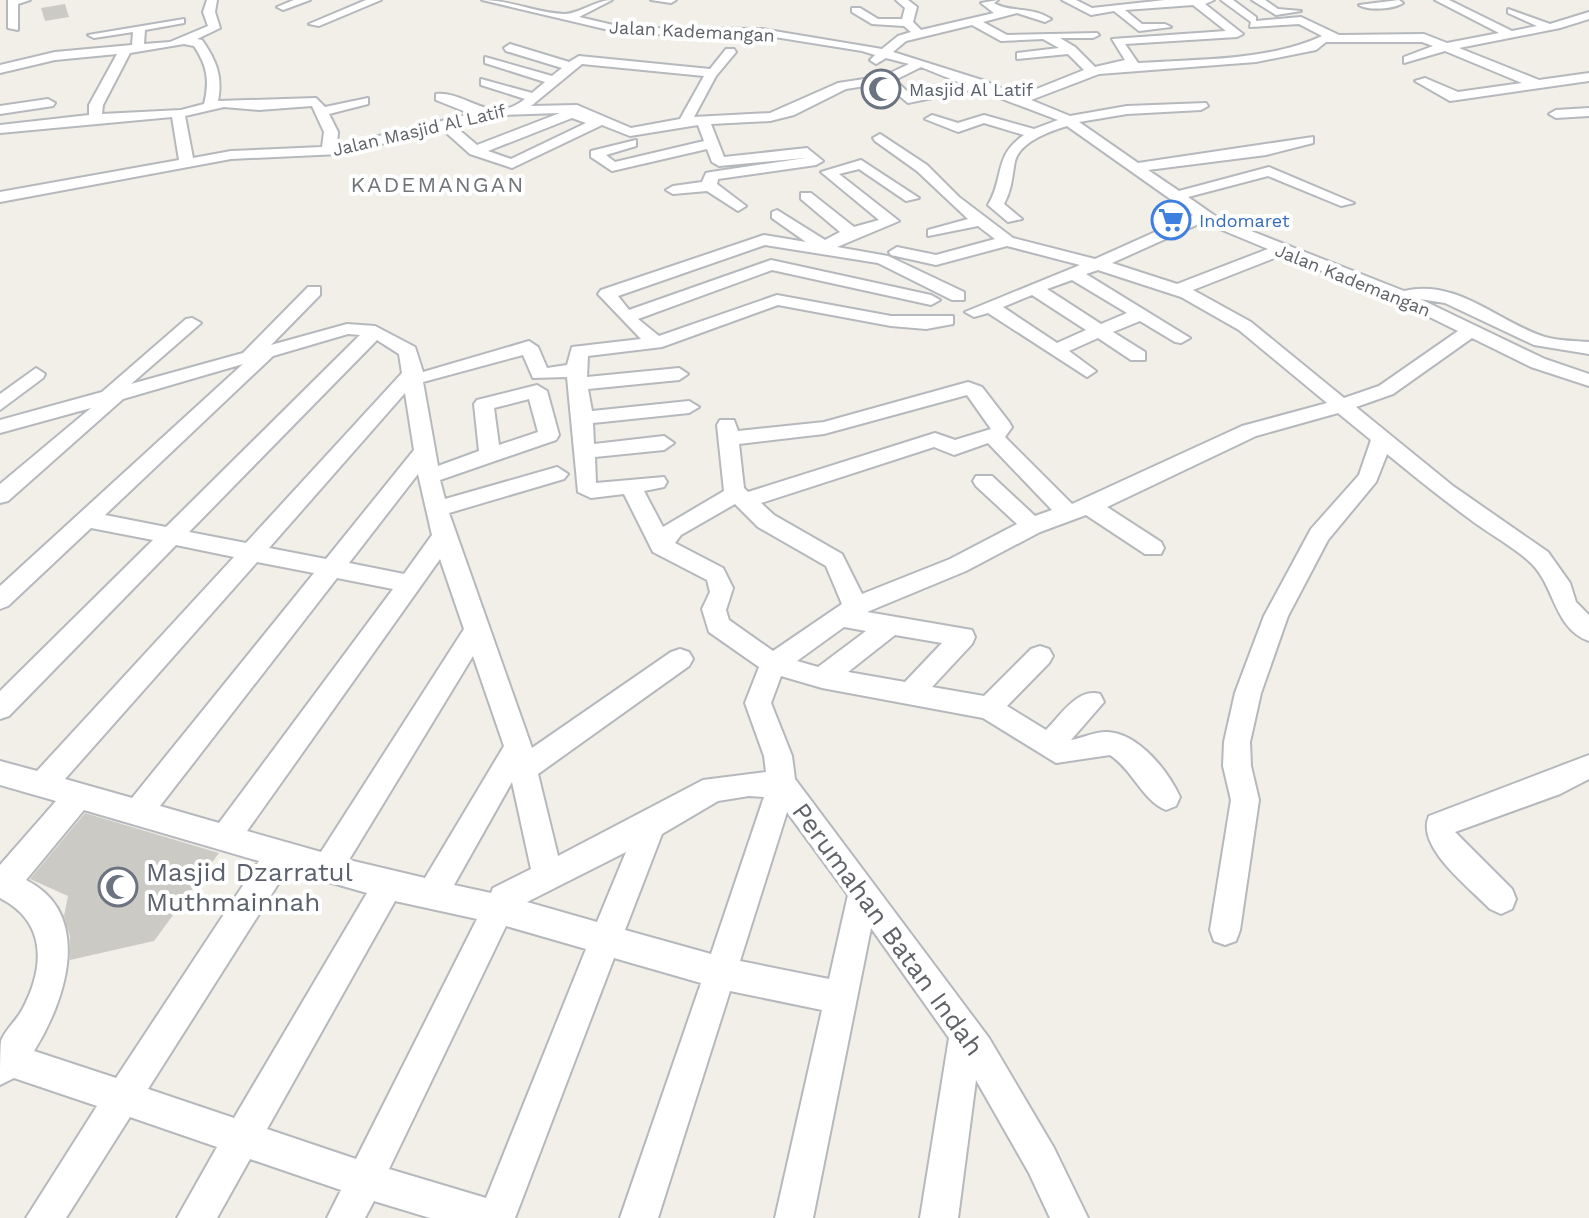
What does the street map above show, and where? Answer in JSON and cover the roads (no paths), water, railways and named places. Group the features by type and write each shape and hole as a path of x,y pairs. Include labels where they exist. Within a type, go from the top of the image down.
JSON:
{"street":[{"path":"0,20 10,15 12,2 25,0"},
{"path":"0,69 59,56 132,50 185,41 214,28 209,12 212,0"},
{"path":"283,7 305,0"},
{"name":"Jalan Kademangan","path":"487,0 660,38 762,32 886,53 981,84 1020,98 1072,123 1202,216 1403,297 1538,363 1589,380"},
{"path":"521,9 542,0"},
{"path":"566,19 607,0"},
{"path":"656,0 671,0"},
{"path":"901,0 911,7 907,23"},
{"path":"993,0 986,3 1003,12 1018,10 1045,19"},
{"path":"1067,0 1093,13 1158,2 1209,0"},
{"path":"1226,0 1253,22 1301,20 1339,38"},
{"path":"1257,0 1276,12 1301,10"},
{"path":"1287,0 1339,38"},
{"path":"1440,0 1511,35"},
{"path":"1036,134 984,119 958,128 932,119 1020,98 1097,68 1133,62 1116,41 1237,33 1195,1"},
{"path":"315,24 367,2"},
{"path":"1126,17 1175,15 1158,2"},
{"path":"1365,5 1396,2 1414,11"},
{"path":"1116,7 1143,28 1187,26 1226,60"},
{"path":"856,10 876,22 907,23 921,36"},
{"path":"1512,11 1548,27"},
{"path":"870,64 898,40 976,23 1001,16 1003,12"},
{"path":"1408,60 1421,52 1548,27 1589,15"},
{"path":"94,35 180,21"},
{"path":"976,23 1005,39 1093,35"},
{"path":"95,118 96,105 132,50 139,27"},
{"path":"1045,35 1097,68 1226,60 1312,47 1319,40 1339,38 1424,38 1534,83"},
{"path":"1365,38 1378,50"},
{"path":"1149,40 1174,61"},
{"path":"185,41 198,43 212,63 216,83 210,106"},
{"path":"510,48 567,66"},
{"path":"1021,56 1071,50"},
{"path":"520,109 567,66 588,58 713,73 730,52"},
{"path":"1424,55 1439,62 1470,57"},
{"path":"489,60 552,80"},
{"name":"Jalan Masjid Al Latif","path":"0,197 187,162 209,166 249,153 329,151 482,114 520,109 577,109 630,132 685,122 781,115 843,86 887,79 920,63"},
{"path":"1551,67 1578,77 1584,91"},
{"path":"685,122 710,77"},
{"path":"1421,81 1453,96 1578,77"},
{"path":"887,79 908,99 981,84"},
{"path":"485,82 533,97"},
{"path":"441,97 482,114"},
{"path":"323,112 363,101"},
{"path":"0,129 95,118 179,114 210,106 315,102 323,112 332,135 329,151"},
{"path":"0,110 48,103"},
{"path":"1014,219 996,205 1004,191 1009,155 1036,134 1092,114 1132,108 1201,106"},
{"path":"1132,108 1144,127"},
{"path":"475,151 521,134 573,113 599,124 512,164 475,151 447,126 502,112 521,134"},
{"path":"1556,114 1589,112"},
{"path":"179,114 187,162"},
{"path":"703,120 719,162 807,152 816,161 711,176 710,186"},
{"path":"880,138 922,168 1007,241 1097,264 1177,290 1199,298 1245,326 1343,405 1381,440 1540,558 1562,589 1570,614 1589,631"},
{"path":"1134,168 1205,156 1272,152 1308,140"},
{"path":"631,143 596,154 612,167 713,143"},
{"path":"1205,156 1236,165"},
{"path":"93,158 99,178"},
{"path":"824,247 851,233 891,221 828,172 861,164 911,198"},
{"path":"1173,197 1269,171 1346,203"},
{"path":"673,190 710,186 738,206"},
{"path":"806,196 851,233"},
{"path":"777,215 824,247"},
{"path":"656,482 588,489 583,418 576,377 577,353 581,350 656,343 777,300 879,320 926,324 964,319 1202,216"},
{"path":"934,233 981,220"},
{"path":"656,343 626,317 607,294 760,240 824,247 892,262 973,304 1087,371"},
{"path":"892,251 936,260 1007,241"},
{"path":"1177,290 1280,250"},
{"path":"626,317 771,265 931,300 943,295 958,296"},
{"path":"1072,273 1181,338"},
{"path":"1033,288 1138,356"},
{"path":"1,599 90,520 259,354 314,291"},
{"path":"1403,297 1428,292 1537,340 1589,348"},
{"path":"931,300 931,312 947,320"},
{"path":"1055,350 1141,314"},
{"path":"0,496 192,323"},
{"path":"0,427 347,329 375,331 408,351 420,375 425,451 443,536 521,758 548,878"},
{"path":"0,708 375,331"},
{"path":"639,1218 782,785 778,756 758,703 768,673 848,612 958,565 1032,526 1079,510 1249,431 1386,390 1470,331"},
{"path":"42,785 249,554 420,375 529,347 540,374 576,377 679,374"},
{"path":"0,404 36,374"},
{"path":"848,612 841,569 834,560 766,521 742,497 727,432 824,428 968,388 975,391 1002,427 996,436"},
{"path":"583,418 689,407"},
{"path":"661,546 673,529 742,497 935,440 954,448 986,436 996,436 1079,510 1153,548"},
{"path":"1225,930 1245,800 1237,766 1237,742 1248,693 1276,616 1319,535 1369,477 1381,440"},
{"path":"583,452 664,443"},
{"path":"139,811 425,451"},
{"path":"429,476 490,454"},
{"path":"437,509 557,474"},
{"path":"984,481 1032,526"},
{"path":"631,486 661,546 715,574 723,589 714,609 718,625 768,673 822,678 989,708 1067,754 1113,742 1124,747 1166,797"},
{"path":"90,520 410,584"},
{"path":"226,836 443,536"},
{"path":"848,612 891,625 963,637 911,693"},
{"path":"822,678 891,625"},
{"path":"329,866 477,629"},
{"path":"989,708 1040,656"},
{"path":"432,894 521,758 680,659"},
{"path":"1049,745 1091,702"},
{"path":"1501,899 1441,838 1439,825 1550,785 1574,770 1589,767"},
{"path":"0,773 388,885 501,903 606,940 722,973 839,997"},
{"name":"Perumahan Batan Indah","path":"501,903 524,885 548,878 725,785 782,785 966,1034 1044,1161 1069,1218"},
{"path":"78,796 2,882 44,910 54,938 52,974 37,1016 4,1064 124,1096 365,1180 490,1218"},
{"path":"496,1218 651,825"},
{"path":"45,1218 282,852"},
{"path":"196,1218 388,885"},
{"path":"794,1218 863,895"},
{"path":"346,1218 501,903"},
{"path":"939,1218 966,1034"}],"place":[{"name":"Masjid Al Latif","path":"881,89"},
{"name":"Indomaret","path":"1171,220"},
{"name":"Masjid Dzarratul Muthmainnah","path":"118,887"}],"district":[{"name":"KADEMANGAN","path":"438,184"}]}
